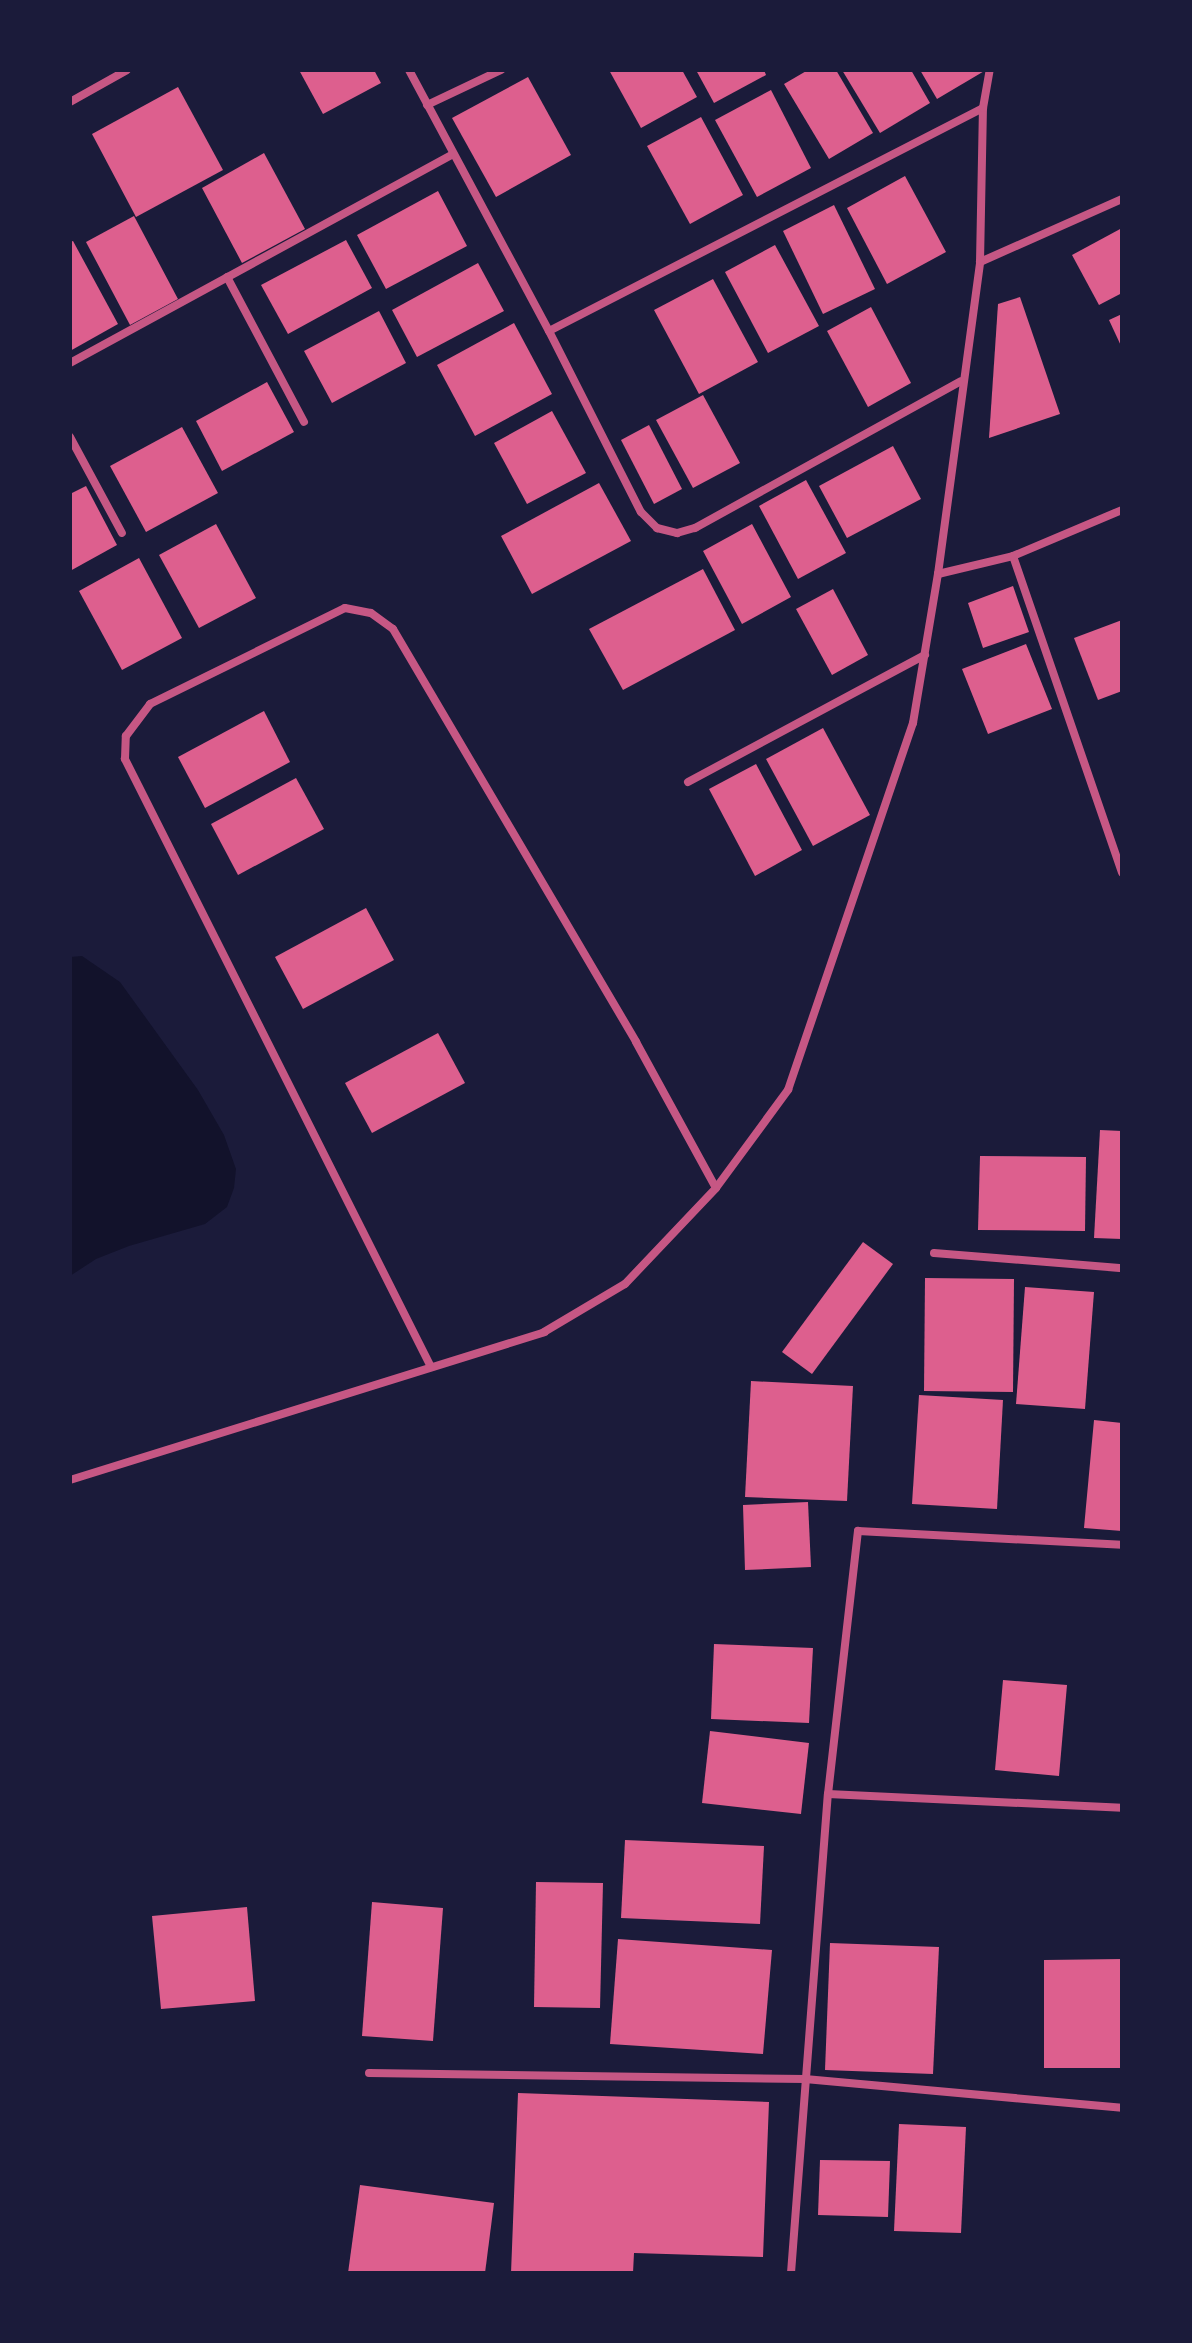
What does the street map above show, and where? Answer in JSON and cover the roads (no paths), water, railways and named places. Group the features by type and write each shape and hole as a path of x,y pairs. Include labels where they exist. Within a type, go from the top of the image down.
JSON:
{"street":[{"path":"70,102 127,70"},
{"path":"409,70 549,331 641,512 657,528 677,533 695,528 961,381"},
{"path":"427,105 501,70"},
{"path":"70,1480 544,1332 625,1284 716,1188 788,1090 913,723 938,574 961,381 980,262 983,108 990,70"},
{"path":"549,331 983,108"},
{"path":"70,363 453,154"},
{"path":"980,262 1122,199"},
{"path":"227,277 304,422"},
{"path":"70,437 122,533"},
{"path":"938,574 1013,556 1122,510"},
{"path":"1013,556 1122,873"},
{"path":"431,1367 125,759 126,736 150,704 345,608 371,613 393,629 636,1042 716,1188"},
{"path":"688,782 925,655"},
{"path":"934,1253 1122,1268"},
{"path":"791,2273 828,1794 858,1531 1122,1545"},
{"path":"828,1794 1122,1808"},
{"path":"369,2073 805,2079 1122,2108"}]}
